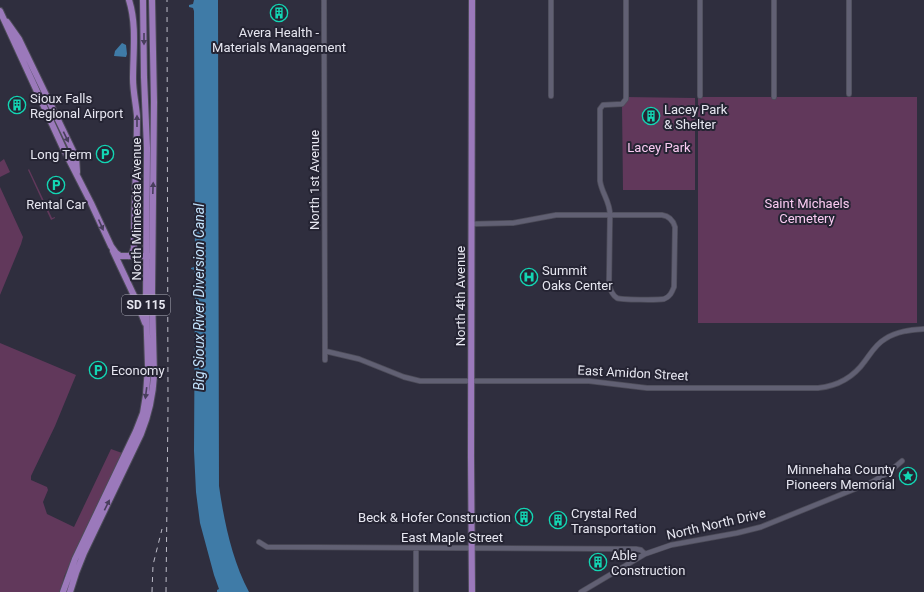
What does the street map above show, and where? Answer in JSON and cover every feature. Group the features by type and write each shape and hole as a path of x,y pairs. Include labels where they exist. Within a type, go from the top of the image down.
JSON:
{"main road":[{"path":"129,0 133,11 133,81 136,114 137,180 134,214 134,248 132,254 129,256"},
{"name":"North Minnesota Avenue","path":"70,592 84,553 140,438 150,408 153,393 154,375 149,256 143,0"},
{"name":"North Minnesota Avenue","path":"63,592 75,559 140,421 144,405 147,385 154,102 152,0"},
{"name":"North 4th Avenue","path":"472,0 472,592"},
{"path":"1,13 63,148 140,308 148,345"},
{"path":"111,246 118,255 149,256"}],"street":[{"name":"North 1st Avenue","path":"324,0 325,360"},
{"path":"551,0 551,96"},
{"path":"471,224 511,224 556,215 610,215 662,215 669,217 675,227 674,287 671,294 663,299 621,299 613,295 609,284 610,215 609,203 601,187 600,181 600,109 604,105 622,104 626,99 626,0"},
{"path":"700,0 700,96"},
{"path":"774,0 774,97"},
{"path":"849,0 849,94"},
{"name":"East Amidon Street","path":"325,351 359,359 414,380 589,381 647,388 824,387 838,384 850,377 860,368 872,350 889,336 900,332 924,329"},
{"name":"North North Drive","path":"581,592 644,554 671,545 761,527 875,480 889,472 902,461"},
{"name":"East Maple Street","path":"259,542 267,547 636,549 641,550 644,554"},
{"path":"416,548 416,592"}],"green space":[{"name":"Lacey Park","path":"626,97 695,98 695,190 623,190 622,104"},
{"name":"Saint Michaels Cemetery","path":"698,97 917,97 917,323 698,323"},
{"path":"4,159 10,172 0,177 0,162"},
{"path":"29,169 52,218 55,217 51,220 28,170"},
{"path":"0,187 23,237 0,295"},
{"path":"0,343 76,375 55,426 31,476 31,480 47,487 48,490 43,502 47,514 74,527 111,449 122,453 64,577 61,592 0,592"}],"water":[{"name":"Big Sioux River Diversion Canal","path":"194,0 218,0 219,486 223,513 233,554 249,592 217,592 219,589 200,523 196,492 194,451 195,275 194,270 191,269 194,267 195,263 194,11 193,8 189,7 189,5 193,4"},
{"path":"122,43 126,45 126,57 114,56 115,51"}],"railway":[{"path":"166,592 168,407 167,0"},
{"path":"152,592 153,565 162,529"}],"place":[{"name":"Avera Health - Materials Management","path":"279,13"},
{"name":"Sioux Falls Regional Airport","path":"17,105"},
{"name":"Lacey Park & Shelter","path":"651,116"},
{"name":"Long Term","path":"105,154"},
{"name":"Rental Car","path":"56,185"},
{"name":"Summit Oaks Center","path":"529,277"},
{"name":"Economy","path":"98,370"},
{"name":"Minnehaha County Pioneers Memorial","path":"908,476"},
{"name":"Beck & Hofer Construction","path":"524,517"},
{"name":"Crystal Red Transportation","path":"558,520"},
{"name":"Able Construction","path":"598,562"}]}
